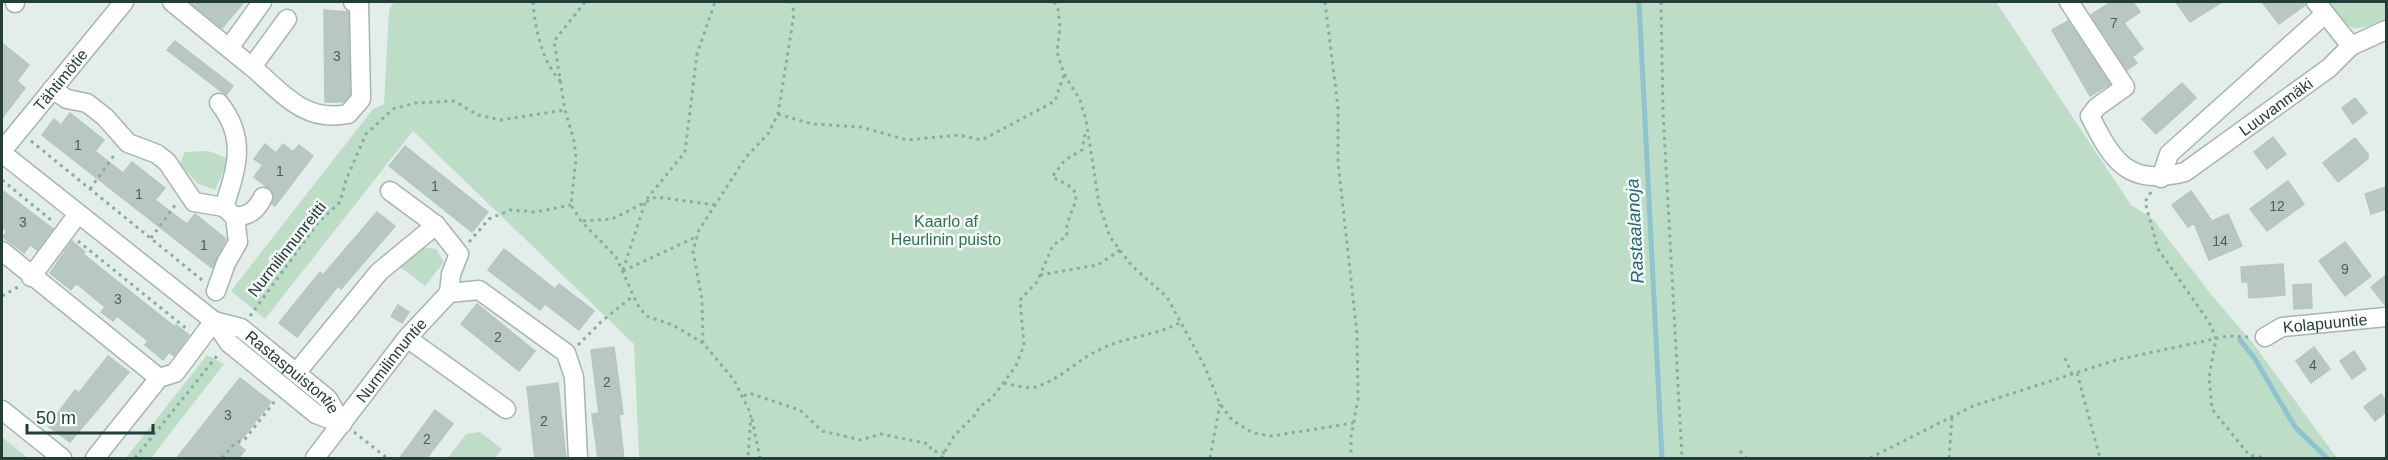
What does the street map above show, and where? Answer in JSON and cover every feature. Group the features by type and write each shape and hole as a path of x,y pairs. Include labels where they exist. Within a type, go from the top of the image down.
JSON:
{"street":[{"path":"172,2 299,107 316,115 348,114 361,99 359,3 353,2"},
{"path":"229,48 262,2"},
{"path":"2069,2 2125,87 2097,107 2090,116 2099,134 2123,166 2140,176 2161,178 2169,154 2320,8 2351,46"},
{"name":"Tähtimötie","path":"2,152 121,5"},
{"path":"252,67 287,19"},
{"name":"Luuvanmäki","path":"2161,178 2185,172 2329,68 2351,46 2386,30"},
{"path":"52,89 67,99 87,103 105,117 125,140 157,154 167,162 194,202 229,212 250,214 256,210 263,197"},
{"path":"216,291 226,263 238,242 229,212 237,137 229,116 219,104"},
{"name":"Rastaspuistontie","path":"2,152 214,321 229,343 316,414 348,427"},
{"path":"390,191 436,225 459,254 452,274 449,293 479,290 567,356 574,377 578,459"},
{"path":"31,277 78,213"},
{"path":"296,373 379,272 436,225"},
{"path":"2,251 31,277 159,378"},
{"name":"Nurmilinnuntie","path":"315,459 348,427 407,338 449,293"},
{"name":"Kolapuuntie","path":"2265,337 2283,327 2386,317"},
{"path":"95,459 159,378 175,373 214,321"},
{"name":"Rastaspuistontie","path":"214,321 241,328 328,399 348,427"},
{"path":"407,338 506,409"},
{"path":"2,410 62,459"}],"path":[{"path":"534,2 535,22 552,73 562,83"},
{"path":"585,2 554,41 565,110 574,141 576,158 571,205 582,221 616,257 633,296 646,316 673,325 703,343 721,362 744,396 751,414 760,459"},
{"path":"622,272 646,200 685,152 697,54 715,2"},
{"path":"703,343 702,300 693,251 698,236 716,205 746,157 768,134 778,114 794,14 792,2"},
{"path":"1053,2 1058,8 1060,28 1057,51 1064,74 1080,100 1099,204 1110,237 1132,266 1167,297 1204,365 1220,405 1232,420 1253,433 1272,436 1353,423"},
{"path":"1325,2 1338,107 1338,162 1357,334 1358,399 1350,459"},
{"path":"1661,2 1663,112 1682,459"},
{"path":"778,114 812,124 861,127 907,140 959,135 982,140 1055,101 1064,74"},
{"name":"Nurmilinnunreitti","path":"253,311 318,223 340,202 346,180 366,134 393,109 415,103 454,101 478,114 501,120 565,110"},
{"path":"18,130 216,291"},
{"path":"941,459 954,436 976,414 979,407 992,398 1016,366 1024,345 1020,300 1040,275 1053,245 1067,236 1065,225 1077,201 1076,193 1066,184 1052,177 1065,160 1082,150 1086,130"},
{"path":"90,189 125,140"},
{"path":"2161,178 2145,202 2158,249 2209,322 2216,339 2209,377 2212,409 2249,454 2265,459"},
{"path":"2,180 227,361"},
{"path":"151,238 185,191"},
{"path":"582,221 612,219 656,197 716,205"},
{"path":"459,254 489,219 510,210 536,212 571,205"},
{"path":"622,272 698,236"},
{"path":"1040,275 1098,265 1120,250"},
{"path":"567,356 602,321 633,296"},
{"path":"240,311 248,318"},
{"path":"1004,383 1034,388 1056,379 1099,349 1131,336 1165,330 1181,322"},
{"path":"1870,459 1973,406 2116,360 2229,336 2265,337"},
{"path":"135,459 218,354"},
{"path":"2065,358 2072,374"},
{"path":"2077,373 2100,459"},
{"path":"268,393 285,406"},
{"path":"744,396 749,393 801,410 822,431 861,441 881,434 892,438 905,438 925,442 929,444 932,451 946,453"},
{"path":"222,459 234,444 245,439 276,399"},
{"path":"1210,459 1220,405"},
{"path":"748,459 751,414"},
{"path":"1948,459 1952,417"},
{"path":"348,427 387,459"},
{"path":"1740,451 1746,459"}],"green space":[{"name":"Kaarlo af Heurlinin puisto","path":"394,2 1996,2 2131,205 2152,218 2213,297 2252,342 2337,458 639,458 634,344 413,131 265,319 231,291 373,109 384,104 389,10"},
{"path":"2322,2 2386,2 2386,21 2364,27 2350,27"},
{"path":"208,151 229,159 215,190 197,183 180,164 185,152"},
{"path":"421,247 436,249 444,262 425,286 398,265"},
{"path":"207,355 224,364 151,458 126,458"},
{"path":"480,432 502,449 495,458 448,458 466,434"},
{"path":"2,437 28,458 2,458"}],"building":[{"path":"189,2 244,2 222,28"},
{"path":"2111,2 2133,2 2140,12 2124,23 2143,49 2132,57 2137,63 2127,70 2091,15"},
{"path":"2176,2 2222,2 2190,22"},
{"path":"2262,2 2305,2 2305,5 2279,24"},
{"path":"324,10 348,12 350,95 344,102 325,102"},
{"path":"2068,21 2110,84 2090,96 2052,30"},
{"path":"175,41 233,86 226,95 167,50"},
{"path":"2,43 29,65 17,81 25,88 2,118"},
{"path":"2182,83 2196,98 2156,134 2142,119"},
{"path":"2355,98 2367,113 2353,124 2342,108"},
{"path":"70,113 104,140 95,151 123,173 132,162 165,188 155,200 187,224 195,214 226,239 212,268 42,135 54,119 61,125"},
{"path":"2273,137 2286,154 2267,169 2254,152"},
{"path":"2355,138 2368,154 2368,159 2338,182 2323,163"},
{"path":"265,144 276,153 283,144 293,152 299,145 313,156 275,206 272,204 274,197 272,191 254,177 263,165 254,159"},
{"path":"405,146 488,212 472,232 389,166"},
{"path":"2288,181 2304,204 2267,231 2250,209"},
{"path":"2386,187 2386,209 2371,214 2365,194"},
{"path":"2,190 53,229 37,250 30,245 24,253 3,237 7,231 2,227"},
{"path":"2191,191 2212,221 2228,214 2242,246 2209,260 2194,223 2188,227 2172,205"},
{"path":"377,212 395,226 341,289 338,286 297,337 279,323 320,272 323,275"},
{"path":"72,241 85,252 83,254 175,327 176,325 189,335 174,356 169,352 163,360 145,345 148,341 117,316 113,321 101,312 105,307 76,283 71,290 50,273"},
{"path":"2345,242 2371,276 2345,296 2319,261"},
{"path":"504,249 555,289 559,284 594,311 579,330 545,304 540,310 488,270"},
{"path":"2283,264 2285,295 2249,298 2248,282 2242,282 2241,267"},
{"path":"2386,275 2386,306 2371,287"},
{"path":"2311,284 2312,308 2294,309 2293,285"},
{"path":"477,304 535,351 519,371 461,324"},
{"path":"398,305 409,312 402,323 391,316"},
{"path":"614,347 623,414 619,415 624,459 598,459 592,414 599,413 591,350"},
{"path":"2314,347 2330,369 2311,383 2296,361"},
{"path":"2354,351 2366,369 2352,379 2340,361"},
{"path":"108,356 129,372 70,442 48,426 75,390 79,393"},
{"path":"240,378 271,402 238,444 245,450 238,459 176,459"},
{"path":"558,383 566,459 535,459 527,387"},
{"path":"2381,394 2386,401 2386,412 2375,421 2364,407"},
{"path":"435,410 453,424 426,459 399,459"}],"waterway":[{"name":"Rastaalanoja","path":"1639,2 1662,458"},
{"path":"2240,340 2255,359 2295,427 2327,458"}]}
